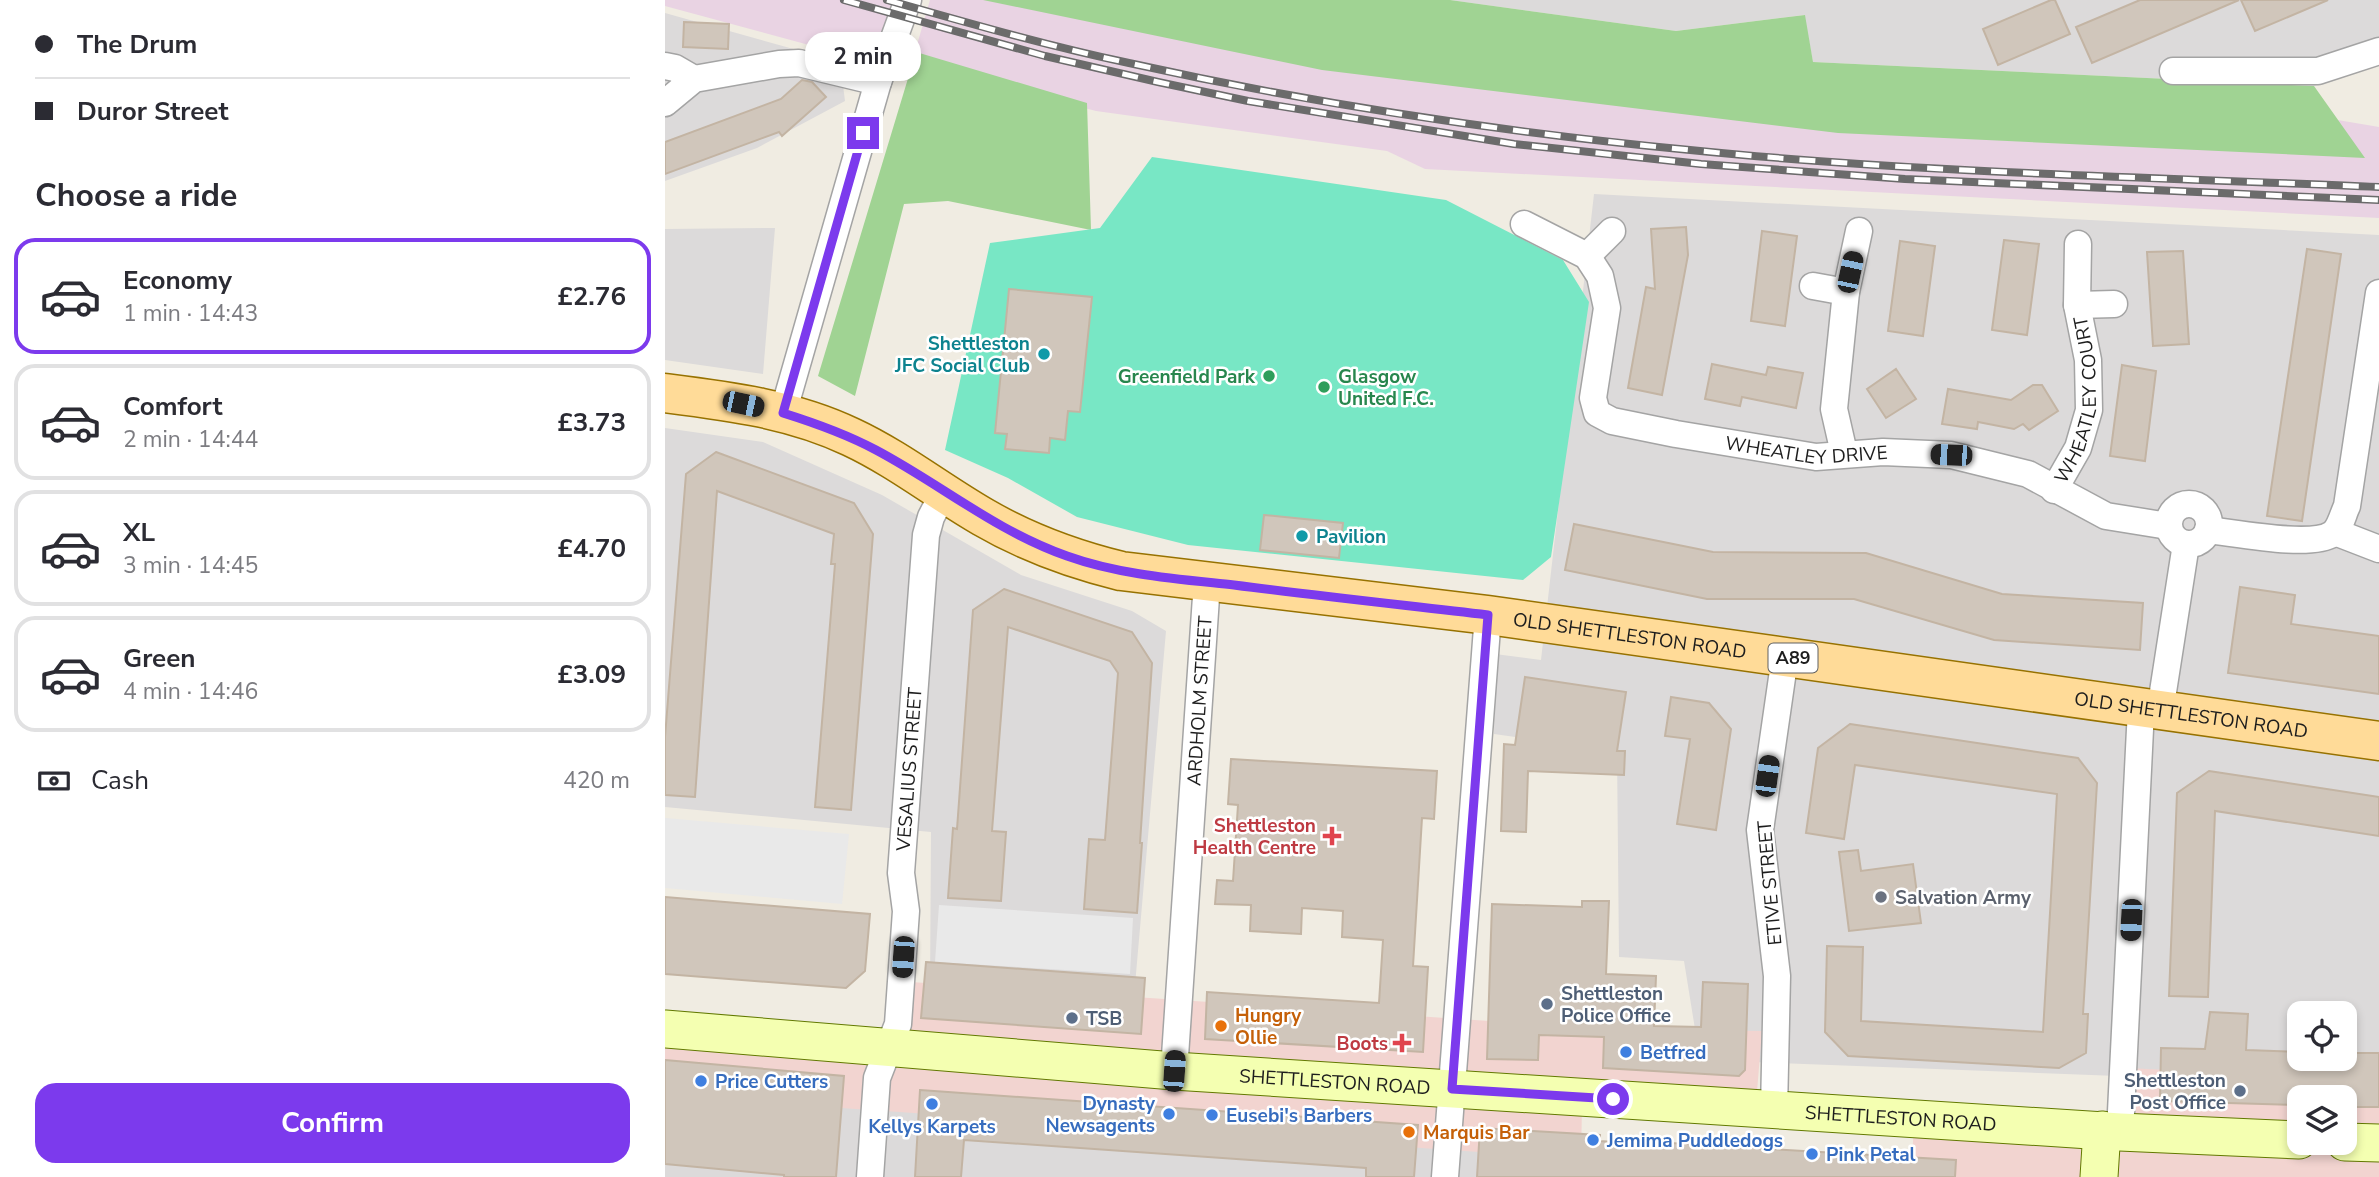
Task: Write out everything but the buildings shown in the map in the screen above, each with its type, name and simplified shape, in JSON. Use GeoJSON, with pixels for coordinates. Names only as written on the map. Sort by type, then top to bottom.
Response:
{"type":"FeatureCollection","features":[{"type":"Feature","properties":{"kind":"main road","name":"OLD SHETTLESTON ROAD"},"geometry":{"type":"LineString","coordinates":[[665,393],[783,413],[848,436],[904,466],[1011,532],[1067,556],[1121,570],[1488,615],[2379,741]]}},
{"type":"Feature","properties":{"kind":"street"},"geometry":{"type":"LineString","coordinates":[[783,413],[878,82],[908,0]]}},
{"type":"Feature","properties":{"kind":"street"},"geometry":{"type":"LineString","coordinates":[[2173,71],[2318,71],[2379,51]]}},
{"type":"Feature","properties":{"kind":"street"},"geometry":{"type":"LineString","coordinates":[[665,103],[694,79],[779,64],[799,63],[878,82]]}},
{"type":"Feature","properties":{"kind":"street"},"geometry":{"type":"LineString","coordinates":[[665,66],[675,68],[694,79]]}},
{"type":"Feature","properties":{"kind":"street"},"geometry":{"type":"LineString","coordinates":[[1524,224],[1587,256],[1612,230]]}},
{"type":"Feature","properties":{"kind":"street"},"geometry":{"type":"LineString","coordinates":[[1845,453],[1834,409],[1846,292],[1859,231]]}},
{"type":"Feature","properties":{"kind":"street","name":"WHEATLEY COURT"},"geometry":{"type":"LineString","coordinates":[[2054,490],[2078,448],[2089,410],[2088,360],[2077,305],[2078,244]]}},
{"type":"Feature","properties":{"kind":"street","name":"WHEATLEY DRIVE"},"geometry":{"type":"LineString","coordinates":[[1587,256],[1600,276],[1607,308],[1593,398],[1597,413],[1612,421],[1676,435],[1816,457],[1845,453],[1951,455],[2028,474],[2106,516],[2177,535]]}},
{"type":"Feature","properties":{"kind":"street"},"geometry":{"type":"LineString","coordinates":[[1813,286],[1846,292]]}},
{"type":"Feature","properties":{"kind":"street"},"geometry":{"type":"LineString","coordinates":[[2208,530],[2301,541],[2320,540],[2335,532],[2347,506],[2375,352],[2379,293]]}},
{"type":"Feature","properties":{"kind":"street","name":"WHEATLEY COURT"},"geometry":{"type":"LineString","coordinates":[[2077,305],[2114,304]]}},
{"type":"Feature","properties":{"kind":"street","name":"VESALIUS STREET"},"geometry":{"type":"LineString","coordinates":[[870,1177],[877,1078],[898,1024],[906,911],[901,873],[926,535],[944,492]]}},
{"type":"Feature","properties":{"kind":"street"},"geometry":{"type":"LineString","coordinates":[[2099,1177],[2111,1131],[2151,710],[2177,535],[2172,512],[2184,505],[2203,510],[2207,516],[2208,530],[2197,543],[2177,535]]}},
{"type":"Feature","properties":{"kind":"street"},"geometry":{"type":"LineString","coordinates":[[2335,532],[2379,549]]}},
{"type":"Feature","properties":{"kind":"street","name":"ARDHOLM STREET"},"geometry":{"type":"LineString","coordinates":[[1174,1071],[1207,582]]}},
{"type":"Feature","properties":{"kind":"street"},"geometry":{"type":"LineString","coordinates":[[1445,1177],[1488,615]]}},
{"type":"Feature","properties":{"kind":"street","name":"ETIVE STREET"},"geometry":{"type":"LineString","coordinates":[[1775,1110],[1777,976],[1760,830],[1784,657]]}},
{"type":"Feature","properties":{"kind":"street","name":"SHETTLESTON ROAD"},"geometry":{"type":"LineString","coordinates":[[665,1029],[1174,1071],[2111,1131],[2287,1139]]}},
{"type":"Feature","properties":{"kind":"street"},"geometry":{"type":"LineString","coordinates":[[2357,1142],[2379,1143]]}},
{"type":"Feature","properties":{"kind":"shaded area"},"geometry":{"type":"Polygon","coordinates":[[[665,0],[895,0],[875,54],[868,58],[857,58],[665,6],[665,0]]]}},
{"type":"Feature","properties":{"kind":"shaded area"},"geometry":{"type":"Polygon","coordinates":[[[930,0],[1209,0],[1651,55],[2284,111],[2379,127],[2379,218],[1425,169],[1387,151],[1096,111],[912,62],[930,0]]]}},
{"type":"Feature","properties":{"kind":"shaded area"},"geometry":{"type":"Polygon","coordinates":[[[1450,0],[2379,0],[2379,62],[2314,86],[1813,62],[1804,15],[1676,31],[1450,0]]]}},
{"type":"Feature","properties":{"kind":"shaded area"},"geometry":{"type":"Polygon","coordinates":[[[665,13],[840,62],[845,101],[757,148],[665,181],[665,13]]]}},
{"type":"Feature","properties":{"kind":"shaded area"},"geometry":{"type":"Polygon","coordinates":[[[1594,194],[2379,235],[2379,1086],[1700,1060],[1684,961],[1619,957],[1617,751],[1494,734],[1495,654],[1541,660],[1594,194]]]}},
{"type":"Feature","properties":{"kind":"shaded area"},"geometry":{"type":"Polygon","coordinates":[[[775,228],[763,374],[665,360],[665,229],[775,228]]]}},
{"type":"Feature","properties":{"kind":"shaded area"},"geometry":{"type":"Polygon","coordinates":[[[665,428],[763,442],[882,495],[1021,575],[1132,611],[1166,631],[1133,1008],[930,990],[931,832],[665,807],[665,428]]]}},
{"type":"Feature","properties":{"kind":"shaded area"},"geometry":{"type":"Polygon","coordinates":[[[665,818],[849,834],[842,904],[665,888],[665,818]]]}},
{"type":"Feature","properties":{"kind":"shaded area"},"geometry":{"type":"Polygon","coordinates":[[[939,905],[1133,918],[1130,974],[935,962],[939,905]]]}},
{"type":"Feature","properties":{"kind":"shaded area"},"geometry":{"type":"Polygon","coordinates":[[[911,982],[1609,1029],[1762,1031],[1755,1116],[1582,1106],[1581,1159],[827,1107],[665,1088],[665,1033],[907,1055],[911,982]]]}},
{"type":"Feature","properties":{"kind":"shaded area"},"geometry":{"type":"Polygon","coordinates":[[[2127,1068],[2379,1080],[2379,1177],[1911,1177],[1914,1123],[2124,1129],[2127,1068]]]}},
{"type":"Feature","properties":{"kind":"shaded area"},"geometry":{"type":"Polygon","coordinates":[[[665,1082],[1576,1149],[1576,1177],[665,1177],[665,1082]]]}},
{"type":"Feature","properties":{"kind":"green space"},"geometry":{"type":"Polygon","coordinates":[[[983,0],[1450,0],[1676,31],[1805,15],[1813,62],[2314,86],[2365,158],[1838,133],[1322,70],[983,0]]]}},
{"type":"Feature","properties":{"kind":"green space"},"geometry":{"type":"Polygon","coordinates":[[[916,52],[1087,103],[1091,230],[948,201],[904,204],[855,396],[818,376],[916,52]]]}},
{"type":"Feature","properties":{"kind":"green space","name":"Greenfield Park"},"geometry":{"type":"Polygon","coordinates":[[[1152,157],[1446,200],[1563,260],[1589,302],[1551,557],[1523,580],[1188,545],[1077,517],[1008,478],[945,450],[990,243],[1100,228],[1152,157]]]}},
{"type":"Feature","properties":{"kind":"railway"},"geometry":{"type":"LineString","coordinates":[[844,0],[1045,56],[1158,82],[1248,101],[1514,144],[1701,164],[1905,179],[2379,200]]}},
{"type":"Feature","properties":{"kind":"railway"},"geometry":{"type":"LineString","coordinates":[[887,0],[1068,49],[1199,78],[1338,104],[1549,135],[1862,164],[2379,187]]}},
{"type":"Feature","properties":{"kind":"place","name":"Shettleston JFC Social Club"},"geometry":{"type":"Point","coordinates":[1044,354]}},
{"type":"Feature","properties":{"kind":"place","name":"Greenfield Park"},"geometry":{"type":"Point","coordinates":[1269,376]}},
{"type":"Feature","properties":{"kind":"place","name":"Glasgow United F.C."},"geometry":{"type":"Point","coordinates":[1324,387]}},
{"type":"Feature","properties":{"kind":"place","name":"Pavilion"},"geometry":{"type":"Point","coordinates":[1302,536]}},
{"type":"Feature","properties":{"kind":"place","name":"Shettleston Health Centre"},"geometry":{"type":"Point","coordinates":[1332,836]}},
{"type":"Feature","properties":{"kind":"place","name":"Salvation Army"},"geometry":{"type":"Point","coordinates":[1881,897]}},
{"type":"Feature","properties":{"kind":"place","name":"Shettleston Police Office"},"geometry":{"type":"Point","coordinates":[1547,1004]}},
{"type":"Feature","properties":{"kind":"place","name":"TSB"},"geometry":{"type":"Point","coordinates":[1072,1018]}},
{"type":"Feature","properties":{"kind":"place","name":"Hungry Ollie"},"geometry":{"type":"Point","coordinates":[1221,1026]}},
{"type":"Feature","properties":{"kind":"place","name":"Boots"},"geometry":{"type":"Point","coordinates":[1402,1043]}},
{"type":"Feature","properties":{"kind":"place","name":"Betfred"},"geometry":{"type":"Point","coordinates":[1626,1052]}},
{"type":"Feature","properties":{"kind":"place","name":"Price Cutters"},"geometry":{"type":"Point","coordinates":[701,1081]}},
{"type":"Feature","properties":{"kind":"place","name":"Shettleston Post Office"},"geometry":{"type":"Point","coordinates":[2240,1091]}},
{"type":"Feature","properties":{"kind":"place","name":"Kellys Karpets"},"geometry":{"type":"Point","coordinates":[932,1104]}},
{"type":"Feature","properties":{"kind":"place","name":"Dynasty Newsagents"},"geometry":{"type":"Point","coordinates":[1169,1114]}},
{"type":"Feature","properties":{"kind":"place","name":"Eusebi's Barbers"},"geometry":{"type":"Point","coordinates":[1212,1115]}},
{"type":"Feature","properties":{"kind":"place","name":"Marquis Bar"},"geometry":{"type":"Point","coordinates":[1409,1132]}},
{"type":"Feature","properties":{"kind":"place","name":"Jemima Puddledogs"},"geometry":{"type":"Point","coordinates":[1593,1140]}},
{"type":"Feature","properties":{"kind":"place","name":"Pink Petal"},"geometry":{"type":"Point","coordinates":[1812,1154]}},
{"type":"Feature","properties":{"kind":"route"},"geometry":{"type":"LineString","coordinates":[[863,133],[783,413],[824,426],[877,450],[982,517],[1035,544],[1093,564],[1154,576],[1488,615],[1452,1089],[1613,1099]]}}]}
